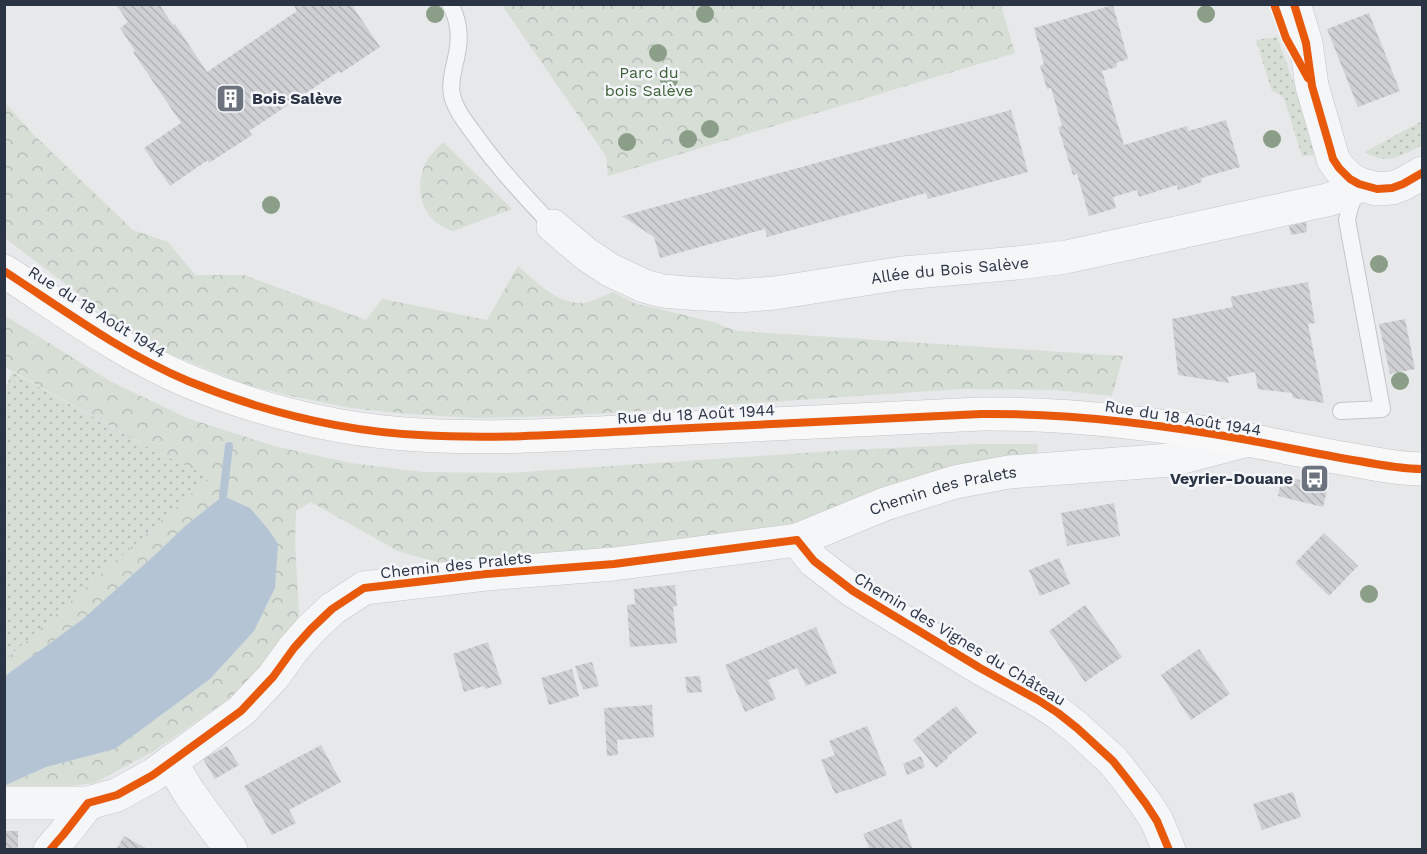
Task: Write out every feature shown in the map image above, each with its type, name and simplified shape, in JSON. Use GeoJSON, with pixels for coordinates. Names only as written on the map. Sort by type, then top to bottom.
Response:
{"type":"FeatureCollection","features":[{"type":"Feature","properties":{"kind":"main road","name":"Rue du 18 Août 1944"},"geometry":{"type":"LineString","coordinates":[[4,271],[114,343],[155,366],[189,381],[232,397],[303,417],[381,432],[510,437],[1026,413],[1138,423],[1248,440],[1391,467],[1422,469]]}},
{"type":"Feature","properties":{"kind":"street"},"geometry":{"type":"LineString","coordinates":[[1274,4],[1290,48],[1312,86]]}},
{"type":"Feature","properties":{"kind":"street"},"geometry":{"type":"LineString","coordinates":[[1294,4],[1306,43],[1312,86],[1333,159],[1344,174],[1359,184],[1377,189],[1392,188],[1422,173]]}},
{"type":"Feature","properties":{"kind":"street","name":"Allée du Bois Salève"},"geometry":{"type":"LineString","coordinates":[[553,226],[609,270],[637,283],[663,291],[738,296],[775,293],[903,273],[1065,257],[1337,197],[1359,184]]}},
{"type":"Feature","properties":{"kind":"street","name":"Chemin des Pralets"},"geometry":{"type":"LineString","coordinates":[[4,804],[88,803],[117,795],[153,776],[241,711],[273,677],[311,629],[332,609],[364,588],[486,574],[614,564],[797,540],[885,504],[955,482],[1008,472],[1171,460],[1248,440]]}},
{"type":"Feature","properties":{"kind":"street","name":"Chemin des Vignes du Château"},"geometry":{"type":"LineString","coordinates":[[797,540],[814,561],[853,591],[980,668],[1038,700],[1077,728],[1113,761],[1128,780],[1157,821],[1169,849]]}},
{"type":"Feature","properties":{"kind":"street"},"geometry":{"type":"LineString","coordinates":[[171,763],[190,794],[231,849]]}},
{"type":"Feature","properties":{"kind":"street"},"geometry":{"type":"LineString","coordinates":[[50,849],[88,803]]}},
{"type":"Feature","properties":{"kind":"lane"},"geometry":{"type":"LineString","coordinates":[[450,4],[458,19],[459,36],[452,94],[462,117],[490,157],[553,226]]}},
{"type":"Feature","properties":{"kind":"lane"},"geometry":{"type":"LineString","coordinates":[[1341,411],[1382,410],[1347,220],[1359,184]]}},
{"type":"Feature","properties":{"kind":"green space","name":"Parc du bois Salève"},"geometry":{"type":"Polygon","coordinates":[[[502,5],[1001,5],[1015,53],[608,176],[606,156],[502,5]]]}},
{"type":"Feature","properties":{"kind":"green space"},"geometry":{"type":"Polygon","coordinates":[[[1277,37],[1301,103],[1315,155],[1302,156],[1284,98],[1272,91],[1256,40],[1277,37]]]}},
{"type":"Feature","properties":{"kind":"green space"},"geometry":{"type":"Polygon","coordinates":[[[4,102],[35,136],[133,230],[168,242],[195,275],[244,275],[366,320],[382,299],[487,320],[518,266],[555,296],[564,300],[582,303],[613,292],[634,303],[717,323],[738,331],[1123,356],[1112,396],[1055,390],[961,389],[562,416],[474,418],[351,408],[291,396],[244,384],[165,352],[117,323],[5,238],[4,102]]]}},
{"type":"Feature","properties":{"kind":"green space"},"geometry":{"type":"Polygon","coordinates":[[[1422,121],[1422,145],[1387,159],[1365,152],[1422,121]]]}},
{"type":"Feature","properties":{"kind":"green space"},"geometry":{"type":"Polygon","coordinates":[[[443,142],[512,209],[453,231],[442,227],[434,220],[423,203],[420,182],[427,160],[443,142]]]}},
{"type":"Feature","properties":{"kind":"green space"},"geometry":{"type":"Polygon","coordinates":[[[4,315],[110,381],[187,418],[274,446],[350,463],[423,472],[508,473],[849,450],[978,444],[1038,444],[1037,454],[770,538],[454,567],[398,551],[311,502],[296,511],[295,542],[299,616],[273,655],[237,693],[154,751],[94,783],[17,793],[6,785],[46,767],[115,749],[210,679],[254,631],[275,588],[184,527],[83,619],[5,676],[5,660],[210,477],[151,449],[5,367],[4,315]]]}},
{"type":"Feature","properties":{"kind":"green space"},"geometry":{"type":"Polygon","coordinates":[[[12,372],[151,449],[211,477],[5,660],[4,392],[12,372]]]}},
{"type":"Feature","properties":{"kind":"water"},"geometry":{"type":"Polygon","coordinates":[[[223,496],[250,508],[278,544],[275,588],[254,631],[210,679],[115,749],[46,767],[6,785],[4,783],[5,676],[83,619],[184,527],[223,496]]]}},
{"type":"Feature","properties":{"kind":"building","name":"Bois Salève"},"geometry":{"type":"Polygon","coordinates":[[[120,4],[151,4],[152,6],[159,4],[207,72],[297,11],[293,4],[351,4],[380,47],[341,73],[339,71],[249,131],[252,135],[209,163],[208,160],[170,186],[144,148],[181,123],[133,52],[135,51],[120,28],[128,22],[117,6],[120,4]]]}},
{"type":"Feature","properties":{"kind":"building"},"geometry":{"type":"Polygon","coordinates":[[[1113,5],[1128,59],[1116,63],[1117,67],[1102,71],[1124,145],[1187,126],[1188,131],[1226,120],[1240,167],[1201,178],[1202,182],[1178,190],[1177,185],[1139,197],[1137,190],[1113,197],[1116,208],[1089,216],[1077,174],[1073,175],[1058,127],[1062,126],[1051,88],[1047,89],[1040,66],[1044,64],[1034,28],[1113,5]]]}},
{"type":"Feature","properties":{"kind":"building"},"geometry":{"type":"Polygon","coordinates":[[[1369,13],[1400,91],[1358,107],[1327,29],[1369,13]]]}},
{"type":"Feature","properties":{"kind":"building"},"geometry":{"type":"Polygon","coordinates":[[[1011,110],[1028,172],[928,199],[926,193],[767,237],[765,229],[660,258],[654,237],[622,216],[1011,110]]]}},
{"type":"Feature","properties":{"kind":"building"},"geometry":{"type":"Polygon","coordinates":[[[1306,222],[1307,232],[1291,235],[1289,226],[1306,222]]]}},
{"type":"Feature","properties":{"kind":"building"},"geometry":{"type":"Polygon","coordinates":[[[1308,282],[1315,323],[1308,324],[1324,403],[1293,398],[1292,393],[1258,389],[1255,372],[1227,377],[1229,383],[1178,375],[1172,319],[1233,307],[1230,297],[1308,282]]]}},
{"type":"Feature","properties":{"kind":"building"},"geometry":{"type":"Polygon","coordinates":[[[1405,319],[1415,369],[1390,374],[1379,324],[1405,319]]]}},
{"type":"Feature","properties":{"kind":"building"},"geometry":{"type":"Polygon","coordinates":[[[1282,476],[1328,486],[1323,507],[1278,496],[1282,476]]]}},
{"type":"Feature","properties":{"kind":"building"},"geometry":{"type":"Polygon","coordinates":[[[1114,503],[1120,536],[1067,546],[1061,513],[1114,503]]]}},
{"type":"Feature","properties":{"kind":"building"},"geometry":{"type":"Polygon","coordinates":[[[1324,533],[1358,566],[1329,596],[1295,563],[1324,533]]]}},
{"type":"Feature","properties":{"kind":"building"},"geometry":{"type":"Polygon","coordinates":[[[1059,558],[1070,584],[1040,596],[1029,570],[1059,558]]]}},
{"type":"Feature","properties":{"kind":"building"},"geometry":{"type":"Polygon","coordinates":[[[675,585],[677,606],[673,607],[677,643],[630,647],[627,605],[635,604],[634,589],[675,585]]]}},
{"type":"Feature","properties":{"kind":"building"},"geometry":{"type":"Polygon","coordinates":[[[1085,605],[1122,657],[1085,682],[1049,631],[1085,605]]]}},
{"type":"Feature","properties":{"kind":"building"},"geometry":{"type":"Polygon","coordinates":[[[816,627],[837,673],[806,686],[797,668],[768,680],[776,699],[745,712],[725,665],[816,627]]]}},
{"type":"Feature","properties":{"kind":"building"},"geometry":{"type":"Polygon","coordinates":[[[488,642],[502,684],[464,692],[453,654],[488,642]]]}},
{"type":"Feature","properties":{"kind":"building"},"geometry":{"type":"Polygon","coordinates":[[[1199,649],[1230,694],[1191,720],[1161,675],[1199,649]]]}},
{"type":"Feature","properties":{"kind":"building"},"geometry":{"type":"Polygon","coordinates":[[[592,662],[599,686],[583,690],[575,666],[592,662]]]}},
{"type":"Feature","properties":{"kind":"building"},"geometry":{"type":"Polygon","coordinates":[[[572,669],[579,696],[549,705],[541,678],[572,669]]]}},
{"type":"Feature","properties":{"kind":"building"},"geometry":{"type":"Polygon","coordinates":[[[700,676],[702,692],[687,693],[685,677],[700,676]]]}},
{"type":"Feature","properties":{"kind":"building"},"geometry":{"type":"Polygon","coordinates":[[[652,705],[654,737],[617,740],[618,755],[607,756],[604,708],[652,705]]]}},
{"type":"Feature","properties":{"kind":"building"},"geometry":{"type":"Polygon","coordinates":[[[956,706],[977,733],[936,768],[913,740],[956,706]]]}},
{"type":"Feature","properties":{"kind":"building"},"geometry":{"type":"Polygon","coordinates":[[[867,726],[887,775],[835,794],[821,760],[835,755],[829,741],[867,726]]]}},
{"type":"Feature","properties":{"kind":"building"},"geometry":{"type":"Polygon","coordinates":[[[321,745],[341,782],[289,810],[296,823],[272,835],[244,786],[321,745]]]}},
{"type":"Feature","properties":{"kind":"building"},"geometry":{"type":"Polygon","coordinates":[[[227,746],[239,765],[215,779],[203,759],[227,746]]]}},
{"type":"Feature","properties":{"kind":"building"},"geometry":{"type":"Polygon","coordinates":[[[921,756],[925,767],[907,775],[903,764],[921,756]]]}},
{"type":"Feature","properties":{"kind":"building"},"geometry":{"type":"Polygon","coordinates":[[[1293,792],[1301,817],[1262,830],[1253,804],[1293,792]]]}},
{"type":"Feature","properties":{"kind":"building"},"geometry":{"type":"Polygon","coordinates":[[[901,819],[913,850],[863,850],[869,847],[863,834],[901,819]]]}},
{"type":"Feature","properties":{"kind":"building"},"geometry":{"type":"Polygon","coordinates":[[[4,831],[18,831],[18,850],[4,850],[4,831]]]}},
{"type":"Feature","properties":{"kind":"building"},"geometry":{"type":"Polygon","coordinates":[[[124,836],[149,850],[116,850],[124,836]]]}},
{"type":"Feature","properties":{"kind":"waterway"},"geometry":{"type":"LineString","coordinates":[[223,496],[229,446]]}},
{"type":"Feature","properties":{"kind":"cycle path"},"geometry":{"type":"LineString","coordinates":[[1274,4],[1286,38],[1308,78]]}},
{"type":"Feature","properties":{"kind":"cycle path"},"geometry":{"type":"LineString","coordinates":[[1294,4],[1306,43],[1312,86],[1333,159],[1339,168],[1359,184],[1377,189],[1392,188],[1422,173]]}},
{"type":"Feature","properties":{"kind":"cycle path"},"geometry":{"type":"LineString","coordinates":[[4,271],[117,344],[188,381],[244,402],[302,418],[361,429],[420,435],[514,436],[981,414],[1048,415],[1181,429],[1383,465],[1422,469]]}},
{"type":"Feature","properties":{"kind":"cycle path"},"geometry":{"type":"LineString","coordinates":[[50,850],[88,803],[117,795],[153,775],[241,711],[273,677],[311,629],[332,609],[364,588],[486,574],[614,564],[797,540],[814,561],[853,591],[980,668],[1038,700],[1077,728],[1113,761],[1128,780],[1157,821],[1169,850]]}},
{"type":"Feature","properties":{"kind":"place","name":"Bois Salève"},"geometry":{"type":"Point","coordinates":[231,98]}},
{"type":"Feature","properties":{"kind":"place","name":"Veyrier-Douane"},"geometry":{"type":"Point","coordinates":[1314,478]}}]}
